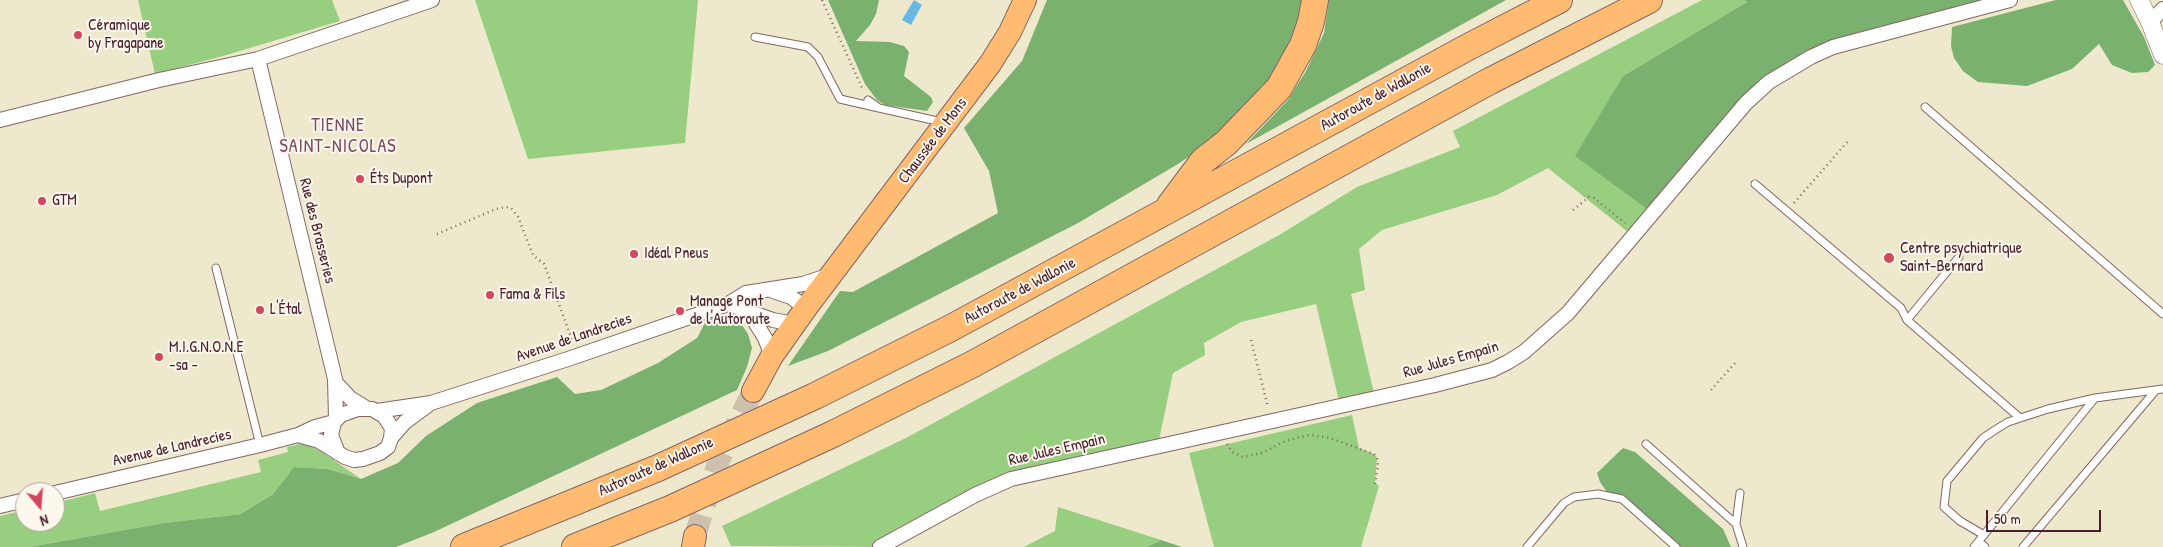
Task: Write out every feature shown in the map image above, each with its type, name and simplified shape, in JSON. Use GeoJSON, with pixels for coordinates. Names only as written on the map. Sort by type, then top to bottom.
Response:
{"type":"FeatureCollection","features":[{"type":"Feature","properties":{"kind":"highway"},"geometry":{"type":"LineString","coordinates":[[1163,214],[1203,161],[1226,143],[1279,88],[1303,45],[1311,22],[1315,0]]}},
{"type":"Feature","properties":{"kind":"highway","name":"Autoroute de Wallonie"},"geometry":{"type":"LineString","coordinates":[[464,547],[658,468],[815,396],[951,328],[1558,0]]}},
{"type":"Feature","properties":{"kind":"highway"},"geometry":{"type":"LineString","coordinates":[[575,547],[670,509],[833,434],[973,364],[1490,81],[1649,0]]}},
{"type":"Feature","properties":{"kind":"highway"},"geometry":{"type":"LineString","coordinates":[[623,547],[670,509]]}},
{"type":"Feature","properties":{"kind":"main road","name":"Chaussée de Mons"},"geometry":{"type":"LineString","coordinates":[[800,316],[990,64],[1010,32],[1025,0]]}},
{"type":"Feature","properties":{"kind":"main road"},"geometry":{"type":"LineString","coordinates":[[753,391],[772,356],[800,316]]}},
{"type":"Feature","properties":{"kind":"street"},"geometry":{"type":"LineString","coordinates":[[0,120],[158,80],[258,59],[432,0]]}},
{"type":"Feature","properties":{"kind":"street","name":"Rue Jules Empain"},"geometry":{"type":"LineString","coordinates":[[880,547],[975,495],[1011,479],[1435,385],[1492,370],[1508,362],[1541,338],[1568,313],[1746,103],[1776,78],[1811,57],[1833,47],[2010,0]]}},
{"type":"Feature","properties":{"kind":"street"},"geometry":{"type":"LineString","coordinates":[[2139,0],[2163,55]]}},
{"type":"Feature","properties":{"kind":"street"},"geometry":{"type":"LineString","coordinates":[[2150,22],[2163,9]]}},
{"type":"Feature","properties":{"kind":"street","name":"Rue des Brasseries"},"geometry":{"type":"LineString","coordinates":[[258,59],[336,383],[335,421]]}},
{"type":"Feature","properties":{"kind":"street","name":"Avenue de Landrecies"},"geometry":{"type":"LineString","coordinates":[[65,491],[298,436],[314,427],[335,421],[347,413],[431,403],[728,304],[746,293],[803,284],[831,275]]}},
{"type":"Feature","properties":{"kind":"street","name":"Avenue de Landrecies"},"geometry":{"type":"LineString","coordinates":[[770,290],[791,297],[800,316]]}},
{"type":"Feature","properties":{"kind":"street"},"geometry":{"type":"LineString","coordinates":[[728,304],[747,309],[773,320],[800,316]]}},
{"type":"Feature","properties":{"kind":"street"},"geometry":{"type":"LineString","coordinates":[[747,309],[766,338],[772,356]]}},
{"type":"Feature","properties":{"kind":"street"},"geometry":{"type":"LineString","coordinates":[[336,383],[350,398],[371,409],[389,422],[392,428],[391,438]]}},
{"type":"Feature","properties":{"kind":"street","name":"Avenue de Landrecies"},"geometry":{"type":"LineString","coordinates":[[298,436],[320,441],[338,453],[354,460],[363,459],[380,454],[388,447],[391,438],[405,422],[431,403]]}},
{"type":"Feature","properties":{"kind":"street"},"geometry":{"type":"LineString","coordinates":[[335,421],[331,435],[338,453]]}},
{"type":"Feature","properties":{"kind":"street"},"geometry":{"type":"LineString","coordinates":[[0,506],[15,502]]}},
{"type":"Feature","properties":{"kind":"lane"},"geometry":{"type":"LineString","coordinates":[[755,37],[808,47],[818,57],[840,99],[947,123]]}},
{"type":"Feature","properties":{"kind":"lane"},"geometry":{"type":"LineString","coordinates":[[868,100],[879,108]]}},
{"type":"Feature","properties":{"kind":"lane"},"geometry":{"type":"LineString","coordinates":[[1925,107],[2163,314]]}},
{"type":"Feature","properties":{"kind":"lane"},"geometry":{"type":"LineString","coordinates":[[1755,184],[1901,308],[1907,320],[2020,418]]}},
{"type":"Feature","properties":{"kind":"lane"},"geometry":{"type":"LineString","coordinates":[[1907,320],[1959,256]]}},
{"type":"Feature","properties":{"kind":"lane"},"geometry":{"type":"LineString","coordinates":[[216,268],[260,445]]}},
{"type":"Feature","properties":{"kind":"lane"},"geometry":{"type":"LineString","coordinates":[[1984,535],[1960,521],[1944,507],[1948,481],[1983,438],[2008,422],[2048,409],[2095,398],[2159,390]]}},
{"type":"Feature","properties":{"kind":"lane"},"geometry":{"type":"LineString","coordinates":[[2023,547],[2159,390]]}},
{"type":"Feature","properties":{"kind":"lane"},"geometry":{"type":"LineString","coordinates":[[1985,547],[1977,544],[2095,398]]}},
{"type":"Feature","properties":{"kind":"lane"},"geometry":{"type":"LineString","coordinates":[[1646,444],[1736,524]]}},
{"type":"Feature","properties":{"kind":"lane"},"geometry":{"type":"LineString","coordinates":[[1740,493],[1736,524],[1743,547]]}},
{"type":"Feature","properties":{"kind":"lane"},"geometry":{"type":"LineString","coordinates":[[1527,547],[1564,503],[1574,497],[1598,494],[1622,499],[1676,547]]}},
{"type":"Feature","properties":{"kind":"path"},"geometry":{"type":"LineString","coordinates":[[822,0],[868,100]]}},
{"type":"Feature","properties":{"kind":"path"},"geometry":{"type":"LineString","coordinates":[[1787,211],[1849,140]]}},
{"type":"Feature","properties":{"kind":"path"},"geometry":{"type":"LineString","coordinates":[[1573,210],[1589,197],[1594,198],[1636,232]]}},
{"type":"Feature","properties":{"kind":"path"},"geometry":{"type":"LineString","coordinates":[[437,234],[496,209],[512,208],[518,217],[533,255],[544,264],[578,355]]}},
{"type":"Feature","properties":{"kind":"path"},"geometry":{"type":"LineString","coordinates":[[1251,340],[1272,420]]}},
{"type":"Feature","properties":{"kind":"path"},"geometry":{"type":"LineString","coordinates":[[1711,390],[1735,363]]}},
{"type":"Feature","properties":{"kind":"path"},"geometry":{"type":"LineString","coordinates":[[1222,431],[1229,449],[1243,457],[1262,454],[1283,442],[1311,435],[1339,440],[1374,454],[1377,458],[1378,466],[1375,484]]}},
{"type":"Feature","properties":{"kind":"green space"},"geometry":{"type":"Polygon","coordinates":[[[138,0],[332,0],[340,21],[155,74],[138,0]]]}},
{"type":"Feature","properties":{"kind":"green space"},"geometry":{"type":"Polygon","coordinates":[[[475,0],[698,0],[685,143],[528,159],[475,0]]]}},
{"type":"Feature","properties":{"kind":"green space"},"geometry":{"type":"Polygon","coordinates":[[[828,0],[879,0],[876,14],[870,25],[856,41],[890,42],[904,46],[909,52],[904,76],[931,97],[933,102],[927,111],[885,105],[877,100],[865,84],[828,0]]]}},
{"type":"Feature","properties":{"kind":"green space"},"geometry":{"type":"Polygon","coordinates":[[[1047,0],[1307,0],[1284,66],[1215,139],[1178,164],[1078,223],[828,351],[788,366],[840,291],[853,292],[998,213],[989,171],[964,128],[1022,61],[1047,0]]]}},
{"type":"Feature","properties":{"kind":"green space"},"geometry":{"type":"Polygon","coordinates":[[[1329,0],[1506,0],[1246,144],[1288,100],[1306,71],[1324,33],[1329,0]]]}},
{"type":"Feature","properties":{"kind":"green space"},"geometry":{"type":"Polygon","coordinates":[[[1702,0],[1745,0],[1747,2],[1623,76],[1576,156],[1652,213],[1633,236],[1548,168],[1497,195],[1382,230],[1359,249],[1365,290],[1351,294],[1375,398],[1340,405],[1316,304],[1241,322],[1204,343],[1205,355],[1173,373],[1158,445],[1011,479],[880,547],[731,546],[722,526],[906,438],[1281,234],[1357,187],[1460,147],[1453,131],[1702,0]]]}},
{"type":"Feature","properties":{"kind":"green space"},"geometry":{"type":"Polygon","coordinates":[[[1745,0],[2010,0],[1833,47],[1769,82],[1652,213],[1575,156],[1623,76],[1747,2],[1745,0]]]}},
{"type":"Feature","properties":{"kind":"green space"},"geometry":{"type":"Polygon","coordinates":[[[2056,0],[2123,0],[2144,37],[2155,65],[2148,72],[2132,73],[2112,65],[2099,44],[2072,69],[2027,86],[1978,82],[1963,71],[1954,58],[1951,46],[1952,27],[2056,0]]]}},
{"type":"Feature","properties":{"kind":"green space"},"geometry":{"type":"Polygon","coordinates":[[[731,315],[740,322],[748,334],[752,348],[747,367],[737,390],[434,532],[396,547],[29,547],[164,523],[241,514],[273,494],[294,467],[328,469],[361,479],[398,463],[426,436],[477,403],[557,377],[575,394],[601,390],[658,363],[697,338],[707,319],[731,315]]]}},
{"type":"Feature","properties":{"kind":"green space"},"geometry":{"type":"Polygon","coordinates":[[[1352,415],[1359,448],[1374,454],[1377,458],[1375,483],[1379,486],[1361,547],[1214,547],[1189,453],[1352,415]]]}},
{"type":"Feature","properties":{"kind":"green space"},"geometry":{"type":"Polygon","coordinates":[[[304,443],[322,452],[361,479],[328,469],[294,467],[273,494],[241,514],[164,523],[29,547],[0,547],[0,516],[15,512],[15,532],[65,532],[65,500],[95,493],[100,511],[261,472],[258,460],[288,452],[287,447],[304,443]]]}},
{"type":"Feature","properties":{"kind":"green space"},"geometry":{"type":"Polygon","coordinates":[[[1623,448],[1635,452],[1723,529],[1731,547],[1676,547],[1622,499],[1609,495],[1600,482],[1597,473],[1623,448]]]}},
{"type":"Feature","properties":{"kind":"green space"},"geometry":{"type":"Polygon","coordinates":[[[1058,507],[1161,540],[1147,547],[1024,547],[1055,531],[1058,507]]]}},
{"type":"Feature","properties":{"kind":"green space"},"geometry":{"type":"Polygon","coordinates":[[[1161,540],[1182,547],[1147,547],[1161,540]]]}},
{"type":"Feature","properties":{"kind":"water"},"geometry":{"type":"Polygon","coordinates":[[[914,0],[922,5],[911,25],[902,20],[914,0]]]}},
{"type":"Feature","properties":{"kind":"tunnel"},"geometry":{"type":"LineString","coordinates":[[695,536],[719,460],[753,391]]}},
{"type":"Feature","properties":{"kind":"place","name":"Céramique by Fragapane"},"geometry":{"type":"Point","coordinates":[78,35]}},
{"type":"Feature","properties":{"kind":"place","name":"Éts Dupont"},"geometry":{"type":"Point","coordinates":[360,179]}},
{"type":"Feature","properties":{"kind":"place","name":"GTM"},"geometry":{"type":"Point","coordinates":[42,201]}},
{"type":"Feature","properties":{"kind":"place","name":"Idéal Pneus"},"geometry":{"type":"Point","coordinates":[634,254]}},
{"type":"Feature","properties":{"kind":"place","name":"Centre psychiatrique Saint-Bernard"},"geometry":{"type":"Point","coordinates":[1889,258]}},
{"type":"Feature","properties":{"kind":"place","name":"Fama & Fils"},"geometry":{"type":"Point","coordinates":[490,295]}},
{"type":"Feature","properties":{"kind":"place","name":"L'Étal"},"geometry":{"type":"Point","coordinates":[260,310]}},
{"type":"Feature","properties":{"kind":"place","name":"Manage Pont de l'Autoroute"},"geometry":{"type":"Point","coordinates":[680,311]}},
{"type":"Feature","properties":{"kind":"place","name":"M.I.G.N.O.N.E -sa -"},"geometry":{"type":"Point","coordinates":[159,357]}},
{"type":"Feature","properties":{"kind":"district","name":"TIENNE SAINT-NICOLAS"},"geometry":{"type":"Point","coordinates":[338,136]}}]}
